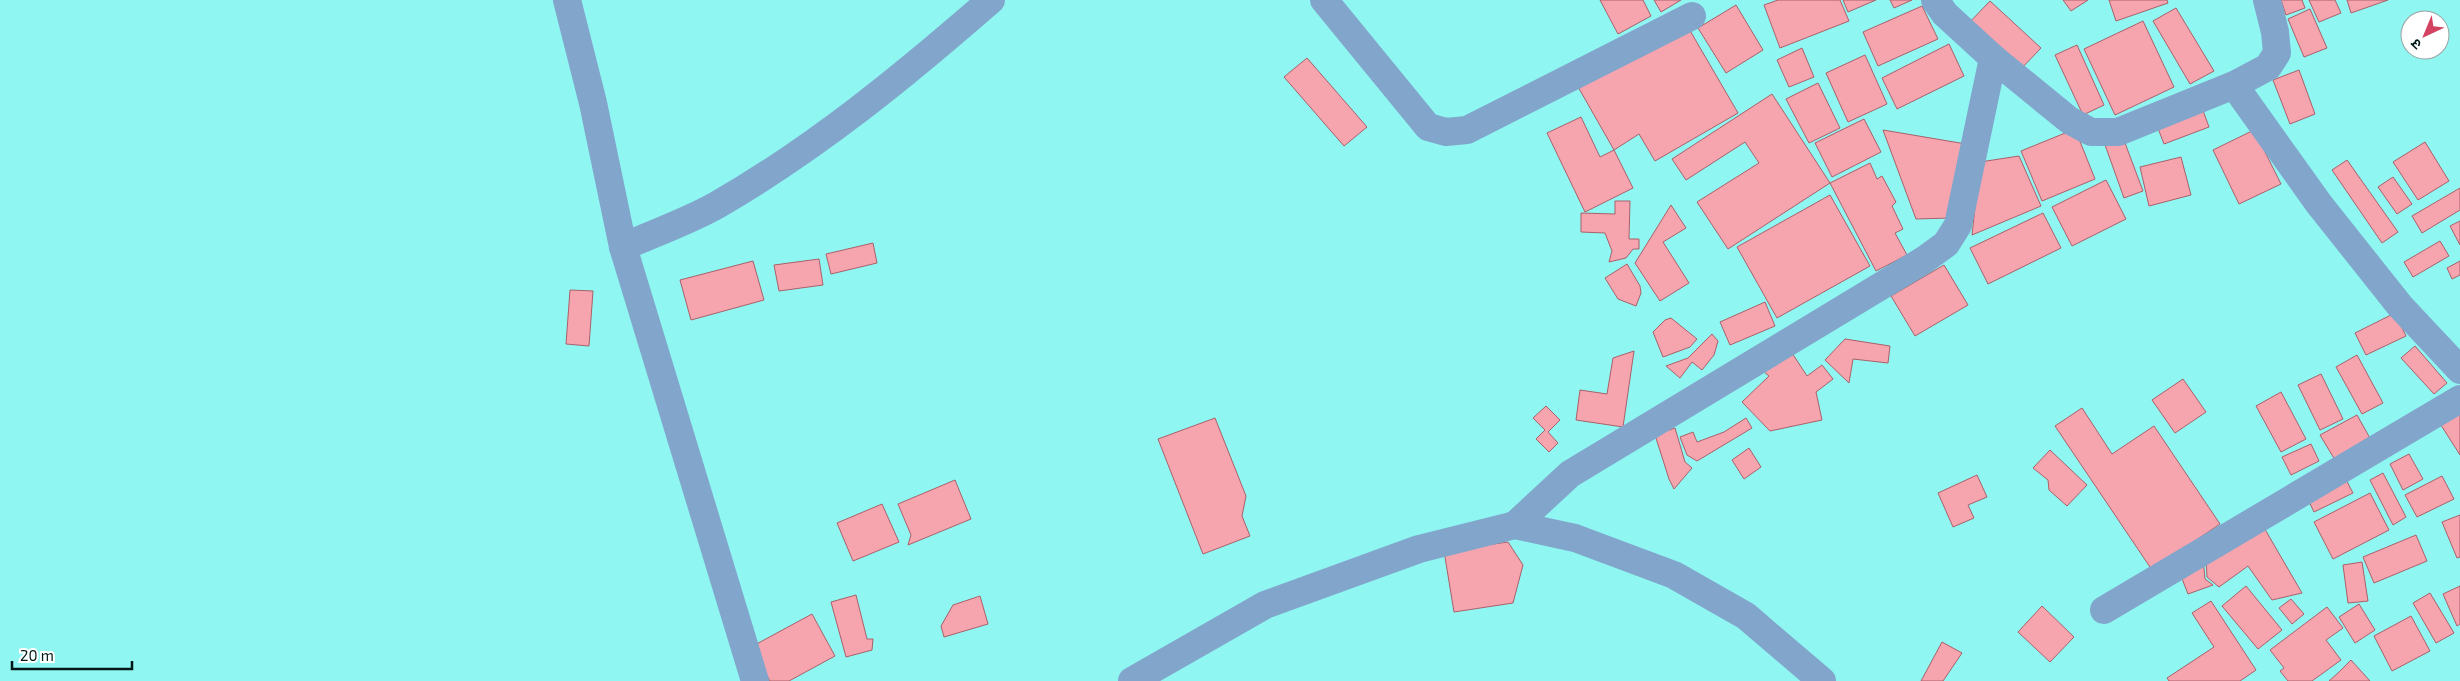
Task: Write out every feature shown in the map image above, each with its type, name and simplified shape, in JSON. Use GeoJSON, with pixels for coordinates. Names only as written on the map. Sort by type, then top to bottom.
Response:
{"type":"FeatureCollection","features":[{"type":"Feature","properties":{"kind":"street"},"geometry":{"type":"LineString","coordinates":[[567,0],[593,103],[623,247],[755,681]]}},
{"type":"Feature","properties":{"kind":"street"},"geometry":{"type":"LineString","coordinates":[[623,247],[715,206],[785,164],[865,105],[991,0]]}},
{"type":"Feature","properties":{"kind":"street"},"geometry":{"type":"LineString","coordinates":[[1324,0],[1428,127],[1446,132],[1467,130],[1692,16]]}},
{"type":"Feature","properties":{"kind":"street"},"geometry":{"type":"LineString","coordinates":[[1934,0],[1945,14],[1993,58],[2070,120],[2091,132],[2118,132],[2234,85],[2268,67],[2277,53],[2275,32],[2267,0]]}},
{"type":"Feature","properties":{"kind":"street"},"geometry":{"type":"LineString","coordinates":[[1515,525],[1570,474],[1924,260],[1946,244],[1958,225],[1993,58]]}},
{"type":"Feature","properties":{"kind":"street"},"geometry":{"type":"LineString","coordinates":[[2234,85],[2319,204],[2400,306],[2460,370]]}},
{"type":"Feature","properties":{"kind":"street"},"geometry":{"type":"LineString","coordinates":[[2104,610],[2460,399]]}},
{"type":"Feature","properties":{"kind":"street"},"geometry":{"type":"LineString","coordinates":[[1132,681],[1265,605],[1419,549],[1515,525],[1575,538],[1674,575],[1746,616],[1822,681]]}},
{"type":"Feature","properties":{"kind":"building"},"geometry":{"type":"Polygon","coordinates":[[[1600,0],[1643,0],[1651,16],[1618,34],[1600,0]]]}},
{"type":"Feature","properties":{"kind":"building"},"geometry":{"type":"Polygon","coordinates":[[[1654,0],[1681,0],[1661,12],[1654,0]]]}},
{"type":"Feature","properties":{"kind":"building"},"geometry":{"type":"Polygon","coordinates":[[[1778,0],[1840,0],[1849,21],[1780,48],[1764,5],[1778,0]]]}},
{"type":"Feature","properties":{"kind":"building"},"geometry":{"type":"Polygon","coordinates":[[[1843,0],[1876,0],[1848,12],[1843,0]]]}},
{"type":"Feature","properties":{"kind":"building"},"geometry":{"type":"Polygon","coordinates":[[[1890,0],[1912,0],[1894,8],[1890,0]]]}},
{"type":"Feature","properties":{"kind":"building"},"geometry":{"type":"Polygon","coordinates":[[[2063,0],[2088,0],[2071,11],[2063,0]]]}},
{"type":"Feature","properties":{"kind":"building"},"geometry":{"type":"Polygon","coordinates":[[[2109,0],[2167,0],[2168,3],[2116,21],[2109,0]]]}},
{"type":"Feature","properties":{"kind":"building"},"geometry":{"type":"Polygon","coordinates":[[[2281,0],[2302,0],[2305,8],[2286,15],[2281,0]]]}},
{"type":"Feature","properties":{"kind":"building"},"geometry":{"type":"Polygon","coordinates":[[[2309,0],[2335,0],[2341,13],[2319,22],[2309,0]]]}},
{"type":"Feature","properties":{"kind":"building"},"geometry":{"type":"Polygon","coordinates":[[[2347,0],[2388,0],[2351,13],[2347,0]]]}},
{"type":"Feature","properties":{"kind":"building"},"geometry":{"type":"Polygon","coordinates":[[[1990,1],[2041,48],[2018,72],[1967,25],[1990,1]]]}},
{"type":"Feature","properties":{"kind":"building"},"geometry":{"type":"Polygon","coordinates":[[[1736,5],[1763,50],[1726,73],[1698,28],[1736,5]]]}},
{"type":"Feature","properties":{"kind":"building"},"geometry":{"type":"Polygon","coordinates":[[[1922,6],[1938,39],[1878,66],[1863,32],[1922,6]]]}},
{"type":"Feature","properties":{"kind":"building"},"geometry":{"type":"Polygon","coordinates":[[[2176,8],[2214,71],[2190,84],[2153,21],[2176,8]]]}},
{"type":"Feature","properties":{"kind":"building"},"geometry":{"type":"Polygon","coordinates":[[[2310,9],[2327,48],[2304,57],[2288,19],[2310,9]]]}},
{"type":"Feature","properties":{"kind":"building"},"geometry":{"type":"Polygon","coordinates":[[[2143,21],[2174,87],[2115,115],[2084,49],[2143,21]]]}},
{"type":"Feature","properties":{"kind":"building"},"geometry":{"type":"Polygon","coordinates":[[[1685,22],[1738,113],[1655,161],[1639,134],[1614,150],[1577,85],[1685,22]]]}},
{"type":"Feature","properties":{"kind":"building"},"geometry":{"type":"Polygon","coordinates":[[[1949,44],[1964,76],[1897,109],[1882,78],[1949,44]]]}},
{"type":"Feature","properties":{"kind":"building"},"geometry":{"type":"Polygon","coordinates":[[[2077,45],[2104,105],[2083,115],[2055,55],[2077,45]]]}},
{"type":"Feature","properties":{"kind":"building"},"geometry":{"type":"Polygon","coordinates":[[[1802,48],[1814,77],[1789,87],[1777,60],[1802,48]]]}},
{"type":"Feature","properties":{"kind":"building"},"geometry":{"type":"Polygon","coordinates":[[[1865,55],[1887,104],[1848,122],[1826,73],[1865,55]]]}},
{"type":"Feature","properties":{"kind":"building"},"geometry":{"type":"Polygon","coordinates":[[[1307,58],[1367,127],[1344,146],[1284,77],[1307,58]]]}},
{"type":"Feature","properties":{"kind":"building"},"geometry":{"type":"Polygon","coordinates":[[[2299,70],[2315,114],[2290,124],[2273,80],[2299,70]]]}},
{"type":"Feature","properties":{"kind":"building"},"geometry":{"type":"Polygon","coordinates":[[[1818,83],[1840,128],[1809,143],[1786,99],[1818,83]]]}},
{"type":"Feature","properties":{"kind":"building"},"geometry":{"type":"Polygon","coordinates":[[[1772,94],[1830,183],[1728,249],[1697,202],[1759,163],[1745,142],[1686,180],[1672,159],[1772,94]]]}},
{"type":"Feature","properties":{"kind":"building"},"geometry":{"type":"Polygon","coordinates":[[[2201,105],[2209,127],[2164,144],[2156,123],[2201,105]]]}},
{"type":"Feature","properties":{"kind":"building"},"geometry":{"type":"Polygon","coordinates":[[[1581,117],[1600,157],[1614,150],[1633,188],[1585,212],[1547,133],[1581,117]]]}},
{"type":"Feature","properties":{"kind":"building"},"geometry":{"type":"Polygon","coordinates":[[[1864,119],[1881,152],[1832,177],[1815,143],[1864,119]]]}},
{"type":"Feature","properties":{"kind":"building"},"geometry":{"type":"Polygon","coordinates":[[[2075,129],[2095,179],[2042,201],[2021,151],[2075,129]]]}},
{"type":"Feature","properties":{"kind":"building"},"geometry":{"type":"Polygon","coordinates":[[[1883,130],[1966,144],[1949,218],[1916,219],[1883,130]]]}},
{"type":"Feature","properties":{"kind":"building"},"geometry":{"type":"Polygon","coordinates":[[[2254,130],[2281,184],[2239,204],[2213,150],[2254,130]]]}},
{"type":"Feature","properties":{"kind":"building"},"geometry":{"type":"Polygon","coordinates":[[[2122,135],[2143,191],[2124,198],[2104,142],[2122,135]]]}},
{"type":"Feature","properties":{"kind":"building"},"geometry":{"type":"Polygon","coordinates":[[[2425,142],[2449,181],[2418,200],[2393,162],[2425,142]]]}},
{"type":"Feature","properties":{"kind":"building"},"geometry":{"type":"Polygon","coordinates":[[[2019,156],[2041,206],[1972,235],[1980,162],[2019,156]]]}},
{"type":"Feature","properties":{"kind":"building"},"geometry":{"type":"Polygon","coordinates":[[[2181,157],[2191,195],[2149,206],[2140,167],[2181,157]]]}},
{"type":"Feature","properties":{"kind":"building"},"geometry":{"type":"Polygon","coordinates":[[[2347,160],[2398,232],[2382,243],[2332,170],[2347,160]]]}},
{"type":"Feature","properties":{"kind":"building"},"geometry":{"type":"Polygon","coordinates":[[[1870,163],[1877,179],[1882,176],[1896,202],[1892,206],[1903,229],[1895,233],[1907,255],[1876,271],[1830,183],[1870,163]]]}},
{"type":"Feature","properties":{"kind":"building"},"geometry":{"type":"Polygon","coordinates":[[[2393,177],[2412,204],[2397,214],[2378,187],[2393,177]]]}},
{"type":"Feature","properties":{"kind":"building"},"geometry":{"type":"Polygon","coordinates":[[[2106,180],[2126,219],[2072,246],[2052,207],[2106,180]]]}},
{"type":"Feature","properties":{"kind":"building"},"geometry":{"type":"Polygon","coordinates":[[[2460,188],[2460,210],[2422,233],[2412,216],[2460,188]]]}},
{"type":"Feature","properties":{"kind":"building"},"geometry":{"type":"Polygon","coordinates":[[[1830,195],[1870,266],[1777,318],[1737,247],[1830,195]]]}},
{"type":"Feature","properties":{"kind":"building"},"geometry":{"type":"Polygon","coordinates":[[[1615,201],[1630,201],[1629,239],[1639,239],[1639,249],[1633,249],[1626,258],[1609,262],[1612,251],[1605,233],[1581,232],[1581,213],[1615,214],[1615,201]]]}},
{"type":"Feature","properties":{"kind":"building"},"geometry":{"type":"Polygon","coordinates":[[[1671,205],[1686,228],[1663,242],[1689,283],[1660,301],[1635,263],[1671,205]]]}},
{"type":"Feature","properties":{"kind":"building"},"geometry":{"type":"Polygon","coordinates":[[[2043,213],[2061,248],[1988,284],[1970,248],[2043,213]]]}},
{"type":"Feature","properties":{"kind":"building"},"geometry":{"type":"Polygon","coordinates":[[[2460,221],[2460,245],[2450,226],[2460,221]]]}},
{"type":"Feature","properties":{"kind":"building"},"geometry":{"type":"Polygon","coordinates":[[[2440,241],[2449,256],[2413,277],[2404,262],[2440,241]]]}},
{"type":"Feature","properties":{"kind":"building"},"geometry":{"type":"Polygon","coordinates":[[[873,243],[877,263],[831,274],[826,254],[873,243]]]}},
{"type":"Feature","properties":{"kind":"building"},"geometry":{"type":"Polygon","coordinates":[[[819,259],[823,285],[779,291],[774,265],[819,259]]]}},
{"type":"Feature","properties":{"kind":"building"},"geometry":{"type":"Polygon","coordinates":[[[753,261],[764,300],[691,320],[680,280],[753,261]]]}},
{"type":"Feature","properties":{"kind":"building"},"geometry":{"type":"Polygon","coordinates":[[[2460,261],[2460,275],[2452,279],[2447,268],[2460,261]]]}},
{"type":"Feature","properties":{"kind":"building"},"geometry":{"type":"Polygon","coordinates":[[[1627,264],[1640,286],[1641,293],[1636,306],[1618,299],[1605,278],[1627,264]]]}},
{"type":"Feature","properties":{"kind":"building"},"geometry":{"type":"Polygon","coordinates":[[[1944,265],[1968,305],[1915,336],[1891,296],[1944,265]]]}},
{"type":"Feature","properties":{"kind":"building"},"geometry":{"type":"Polygon","coordinates":[[[570,290],[593,291],[589,346],[566,344],[570,290]]]}},
{"type":"Feature","properties":{"kind":"building"},"geometry":{"type":"Polygon","coordinates":[[[1765,302],[1775,326],[1730,345],[1720,322],[1765,302]]]}},
{"type":"Feature","properties":{"kind":"building"},"geometry":{"type":"Polygon","coordinates":[[[2395,313],[2406,336],[2366,355],[2355,333],[2395,313]]]}},
{"type":"Feature","properties":{"kind":"building"},"geometry":{"type":"Polygon","coordinates":[[[1671,318],[1697,339],[1690,347],[1663,357],[1653,332],[1665,320],[1671,318]]]}},
{"type":"Feature","properties":{"kind":"building"},"geometry":{"type":"Polygon","coordinates":[[[1712,334],[1718,341],[1714,355],[1702,370],[1692,362],[1680,378],[1666,366],[1688,358],[1712,334]]]}},
{"type":"Feature","properties":{"kind":"building"},"geometry":{"type":"Polygon","coordinates":[[[1845,339],[1890,346],[1888,363],[1853,359],[1849,383],[1825,360],[1845,339]]]}},
{"type":"Feature","properties":{"kind":"building"},"geometry":{"type":"Polygon","coordinates":[[[2415,346],[2447,383],[2434,394],[2401,358],[2415,346]]]}},
{"type":"Feature","properties":{"kind":"building"},"geometry":{"type":"Polygon","coordinates":[[[1634,351],[1623,427],[1576,420],[1580,390],[1607,394],[1613,358],[1634,351]]]}},
{"type":"Feature","properties":{"kind":"building"},"geometry":{"type":"Polygon","coordinates":[[[1792,353],[1807,376],[1822,365],[1833,379],[1816,392],[1822,420],[1770,431],[1742,402],[1769,376],[1758,367],[1792,353]]]}},
{"type":"Feature","properties":{"kind":"building"},"geometry":{"type":"Polygon","coordinates":[[[2357,355],[2383,403],[2362,414],[2336,367],[2357,355]]]}},
{"type":"Feature","properties":{"kind":"building"},"geometry":{"type":"Polygon","coordinates":[[[2321,374],[2343,419],[2320,430],[2298,385],[2321,374]]]}},
{"type":"Feature","properties":{"kind":"building"},"geometry":{"type":"Polygon","coordinates":[[[2183,379],[2206,412],[2175,433],[2152,400],[2183,379]]]}},
{"type":"Feature","properties":{"kind":"building"},"geometry":{"type":"Polygon","coordinates":[[[2281,392],[2306,439],[2281,452],[2256,406],[2281,392]]]}},
{"type":"Feature","properties":{"kind":"building"},"geometry":{"type":"Polygon","coordinates":[[[1546,406],[1560,420],[1548,432],[1558,443],[1549,452],[1536,439],[1545,430],[1533,418],[1546,406]]]}},
{"type":"Feature","properties":{"kind":"building"},"geometry":{"type":"Polygon","coordinates":[[[2082,408],[2112,454],[2154,426],[2220,524],[2152,570],[2055,426],[2082,408]]]}},
{"type":"Feature","properties":{"kind":"building"},"geometry":{"type":"Polygon","coordinates":[[[2460,409],[2460,455],[2439,422],[2460,409]]]}},
{"type":"Feature","properties":{"kind":"building"},"geometry":{"type":"Polygon","coordinates":[[[2357,415],[2371,440],[2335,460],[2320,435],[2357,415]]]}},
{"type":"Feature","properties":{"kind":"building"},"geometry":{"type":"Polygon","coordinates":[[[1215,418],[1246,496],[1242,516],[1250,536],[1203,554],[1158,439],[1215,418]]]}},
{"type":"Feature","properties":{"kind":"building"},"geometry":{"type":"Polygon","coordinates":[[[1746,418],[1752,428],[1697,461],[1687,455],[1680,437],[1693,432],[1697,442],[1724,432],[1746,418]]]}},
{"type":"Feature","properties":{"kind":"building"},"geometry":{"type":"Polygon","coordinates":[[[1675,428],[1685,462],[1692,468],[1674,489],[1655,435],[1675,428]]]}},
{"type":"Feature","properties":{"kind":"building"},"geometry":{"type":"Polygon","coordinates":[[[2311,444],[2319,461],[2291,475],[2282,457],[2311,444]]]}},
{"type":"Feature","properties":{"kind":"building"},"geometry":{"type":"Polygon","coordinates":[[[1749,448],[1761,467],[1744,479],[1732,460],[1749,448]]]}},
{"type":"Feature","properties":{"kind":"building"},"geometry":{"type":"Polygon","coordinates":[[[2050,450],[2087,485],[2067,506],[2049,490],[2048,480],[2033,468],[2050,450]]]}},
{"type":"Feature","properties":{"kind":"building"},"geometry":{"type":"Polygon","coordinates":[[[2409,454],[2423,479],[2403,490],[2390,464],[2409,454]]]}},
{"type":"Feature","properties":{"kind":"building"},"geometry":{"type":"Polygon","coordinates":[[[2383,473],[2406,517],[2393,525],[2370,480],[2383,473]]]}},
{"type":"Feature","properties":{"kind":"building"},"geometry":{"type":"Polygon","coordinates":[[[1977,475],[1987,497],[1968,505],[1974,518],[1953,527],[1938,493],[1977,475]]]}},
{"type":"Feature","properties":{"kind":"building"},"geometry":{"type":"Polygon","coordinates":[[[2344,476],[2353,493],[2314,512],[2306,495],[2344,476]]]}},
{"type":"Feature","properties":{"kind":"building"},"geometry":{"type":"Polygon","coordinates":[[[2442,476],[2454,499],[2417,517],[2405,495],[2442,476]]]}},
{"type":"Feature","properties":{"kind":"building"},"geometry":{"type":"Polygon","coordinates":[[[955,480],[971,519],[908,545],[911,535],[898,504],[955,480]]]}},
{"type":"Feature","properties":{"kind":"building"},"geometry":{"type":"Polygon","coordinates":[[[2370,493],[2389,530],[2333,559],[2314,522],[2370,493]]]}},
{"type":"Feature","properties":{"kind":"building"},"geometry":{"type":"Polygon","coordinates":[[[882,504],[899,542],[853,561],[837,523],[882,504]]]}},
{"type":"Feature","properties":{"kind":"building"},"geometry":{"type":"Polygon","coordinates":[[[2460,515],[2460,557],[2457,558],[2442,522],[2460,515]]]}},
{"type":"Feature","properties":{"kind":"building"},"geometry":{"type":"Polygon","coordinates":[[[2263,526],[2302,593],[2272,600],[2248,566],[2219,587],[2207,577],[2206,559],[2263,526]]]}},
{"type":"Feature","properties":{"kind":"building"},"geometry":{"type":"Polygon","coordinates":[[[2416,535],[2427,561],[2374,583],[2363,557],[2416,535]]]}},
{"type":"Feature","properties":{"kind":"building"},"geometry":{"type":"Polygon","coordinates":[[[1508,542],[1523,565],[1513,603],[1454,612],[1444,551],[1508,542]]]}},
{"type":"Feature","properties":{"kind":"building"},"geometry":{"type":"Polygon","coordinates":[[[2203,559],[2205,579],[2213,585],[2188,594],[2179,571],[2203,559]]]}},
{"type":"Feature","properties":{"kind":"building"},"geometry":{"type":"Polygon","coordinates":[[[2362,562],[2368,601],[2348,603],[2343,565],[2362,562]]]}},
{"type":"Feature","properties":{"kind":"building"},"geometry":{"type":"Polygon","coordinates":[[[2246,586],[2282,630],[2258,649],[2222,606],[2246,586]]]}},
{"type":"Feature","properties":{"kind":"building"},"geometry":{"type":"Polygon","coordinates":[[[2460,586],[2460,624],[2457,626],[2443,594],[2460,586]]]}},
{"type":"Feature","properties":{"kind":"building"},"geometry":{"type":"Polygon","coordinates":[[[2430,593],[2454,633],[2436,643],[2413,603],[2430,593]]]}},
{"type":"Feature","properties":{"kind":"building"},"geometry":{"type":"Polygon","coordinates":[[[856,595],[867,639],[873,639],[872,650],[846,657],[831,602],[856,595]]]}},
{"type":"Feature","properties":{"kind":"building"},"geometry":{"type":"Polygon","coordinates":[[[980,596],[988,624],[944,637],[941,626],[953,605],[980,596]]]}},
{"type":"Feature","properties":{"kind":"building"},"geometry":{"type":"Polygon","coordinates":[[[2291,599],[2304,614],[2292,624],[2279,608],[2291,599]]]}},
{"type":"Feature","properties":{"kind":"building"},"geometry":{"type":"Polygon","coordinates":[[[2211,601],[2256,670],[2240,681],[2169,681],[2167,678],[2214,647],[2192,613],[2211,601]]]}},
{"type":"Feature","properties":{"kind":"building"},"geometry":{"type":"Polygon","coordinates":[[[2359,604],[2375,630],[2355,643],[2339,617],[2359,604]]]}},
{"type":"Feature","properties":{"kind":"building"},"geometry":{"type":"Polygon","coordinates":[[[2042,606],[2074,637],[2050,662],[2018,632],[2042,606]]]}},
{"type":"Feature","properties":{"kind":"building"},"geometry":{"type":"Polygon","coordinates":[[[2327,607],[2343,628],[2326,640],[2341,660],[2312,681],[2288,681],[2280,671],[2284,668],[2270,650],[2327,607]]]}},
{"type":"Feature","properties":{"kind":"building"},"geometry":{"type":"Polygon","coordinates":[[[812,614],[835,656],[789,681],[770,681],[751,647],[812,614]]]}},
{"type":"Feature","properties":{"kind":"building"},"geometry":{"type":"Polygon","coordinates":[[[2411,616],[2430,651],[2392,671],[2374,636],[2411,616]]]}},
{"type":"Feature","properties":{"kind":"building"},"geometry":{"type":"Polygon","coordinates":[[[1942,642],[1962,653],[1943,681],[1921,681],[1942,642]]]}},
{"type":"Feature","properties":{"kind":"building"},"geometry":{"type":"Polygon","coordinates":[[[2351,660],[2370,681],[2329,681],[2338,673],[2351,660]]]}}]}
